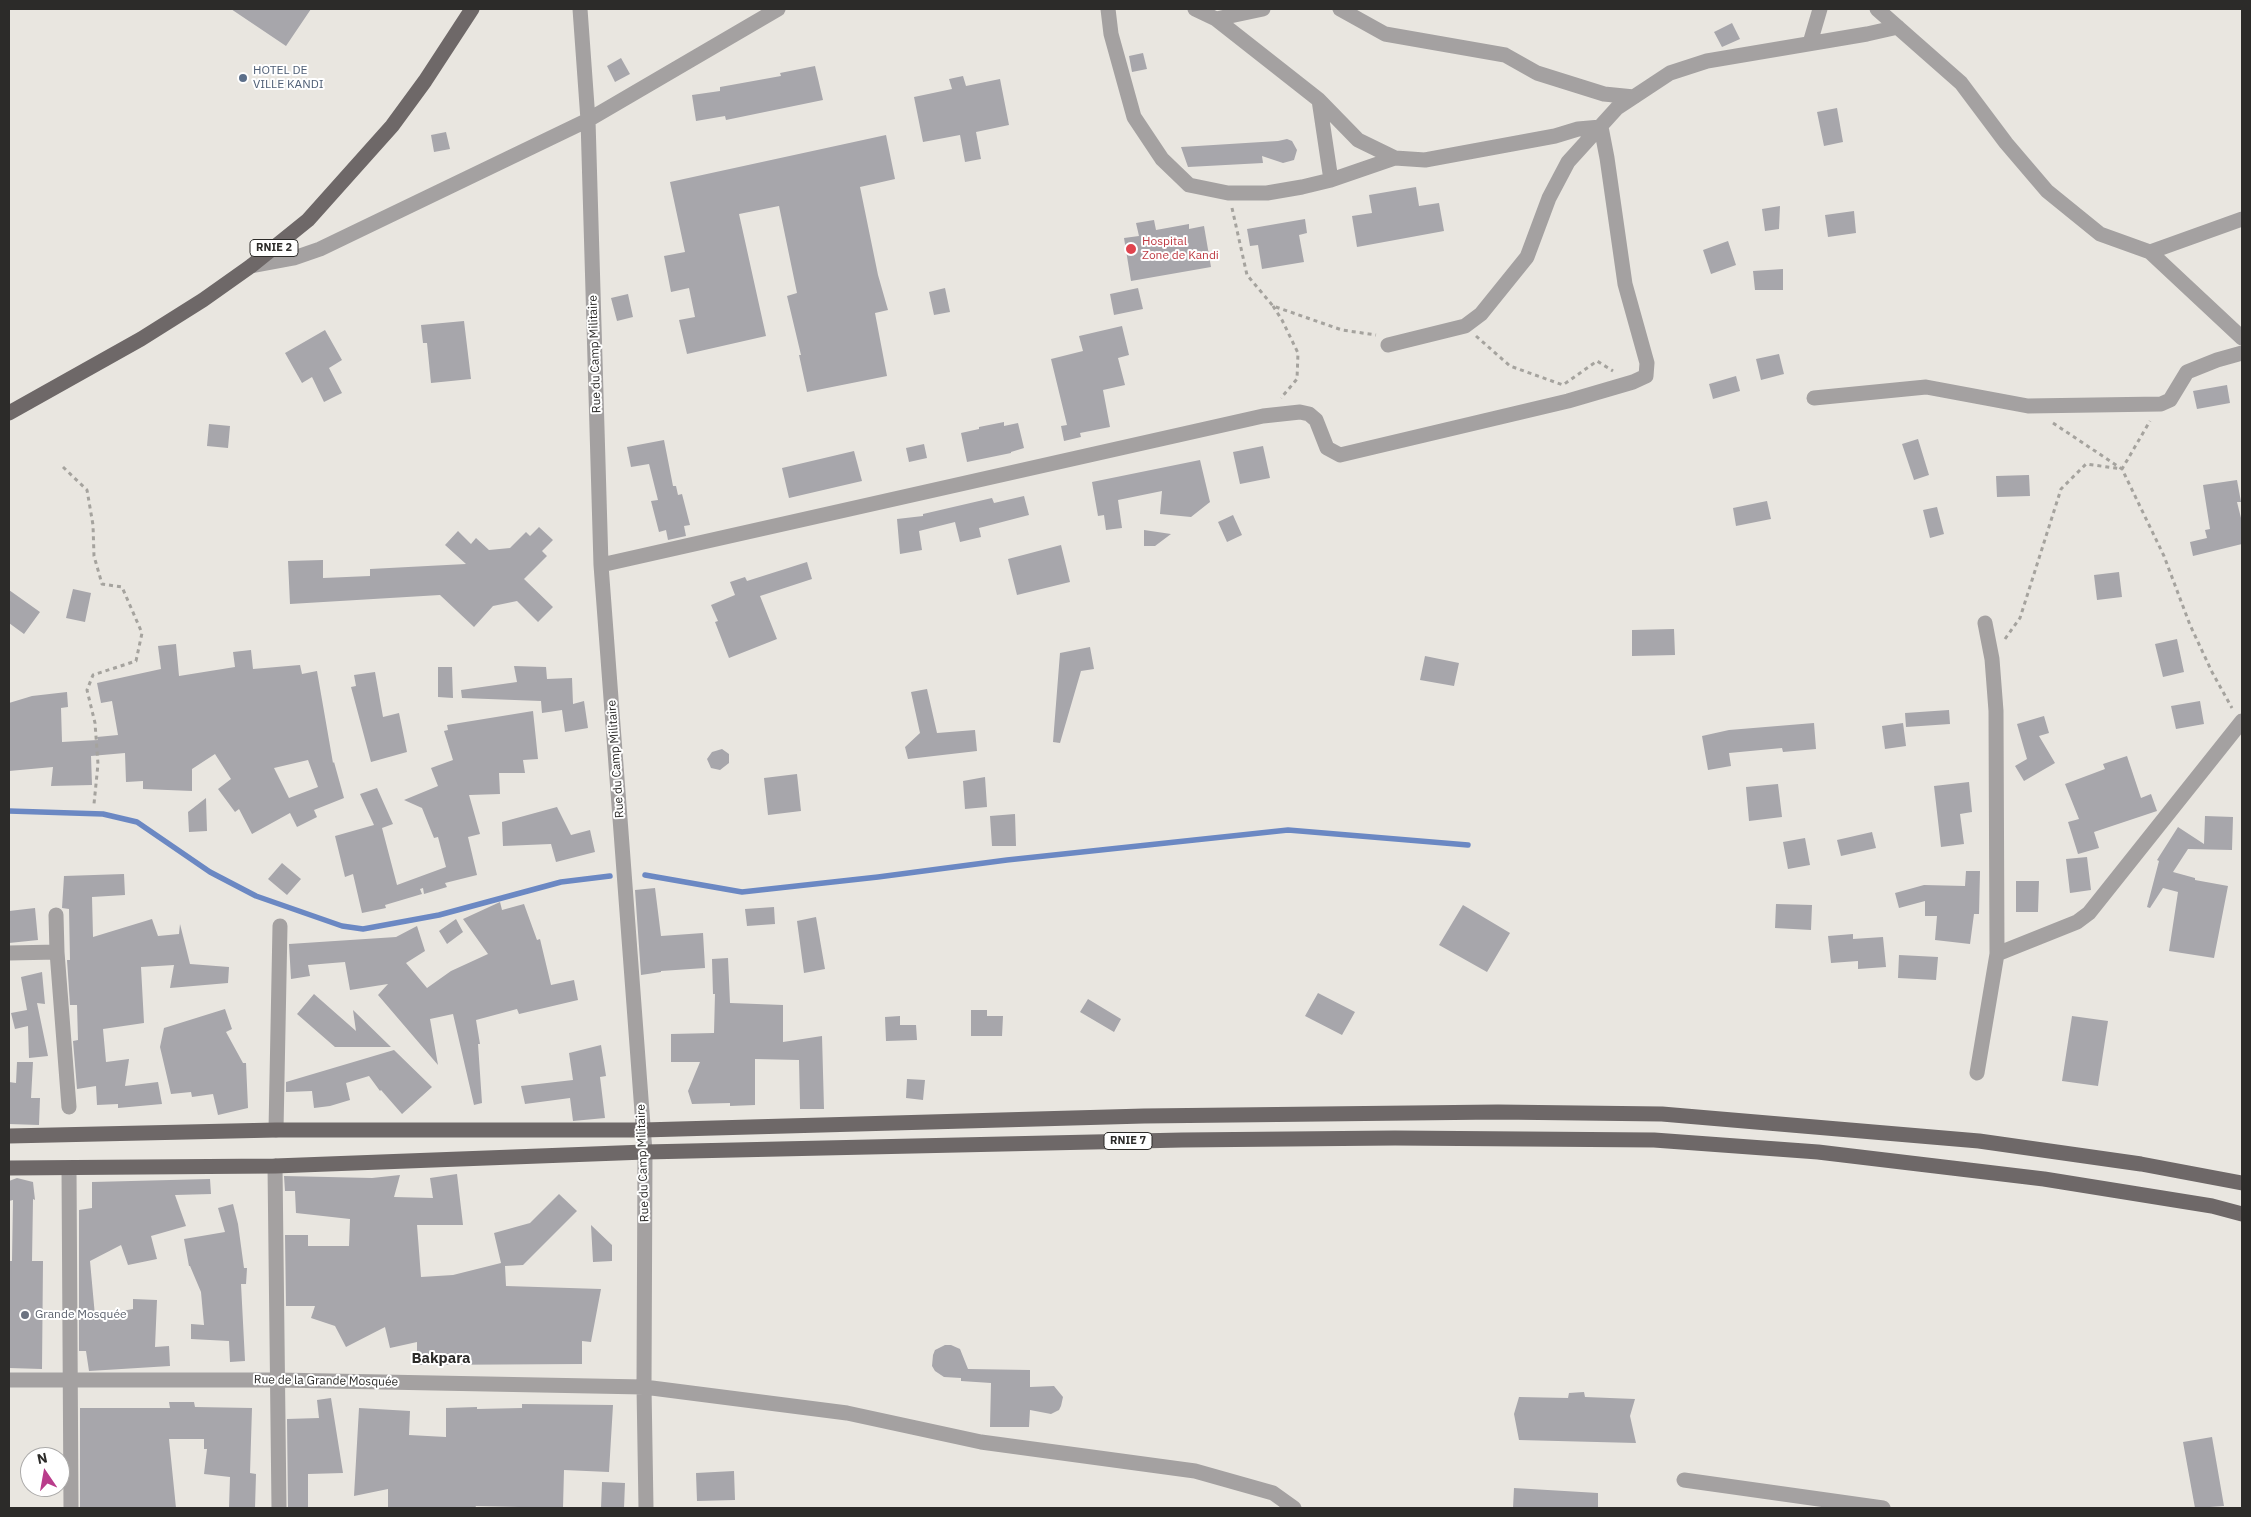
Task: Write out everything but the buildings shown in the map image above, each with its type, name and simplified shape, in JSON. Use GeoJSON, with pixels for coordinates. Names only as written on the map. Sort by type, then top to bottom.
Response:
{"type":"FeatureCollection","features":[{"type":"Feature","properties":{"kind":"main road","name":"RNIE 2"},"geometry":{"type":"LineString","coordinates":[[9,413],[141,339],[251,266],[308,220],[392,126],[425,81],[472,9]]}},
{"type":"Feature","properties":{"kind":"main road","name":"RNIE 7"},"geometry":{"type":"LineString","coordinates":[[9,1136],[276,1130],[643,1130],[1144,1116],[1498,1112],[1662,1114],[1978,1141],[2141,1164],[2242,1183]]}},
{"type":"Feature","properties":{"kind":"main road","name":"RNIE 7"},"geometry":{"type":"LineString","coordinates":[[9,1168],[275,1166],[645,1152],[1240,1139],[1654,1140],[1818,1152],[2034,1178],[2212,1206],[2242,1214]]}},
{"type":"Feature","properties":{"kind":"street","name":"Rue du Camp Militaire"},"geometry":{"type":"LineString","coordinates":[[580,9],[588,120],[601,565],[645,1152],[644,1387],[646,1508]]}},
{"type":"Feature","properties":{"kind":"street"},"geometry":{"type":"LineString","coordinates":[[251,266],[294,258],[320,249],[588,120],[778,9]]}},
{"type":"Feature","properties":{"kind":"street"},"geometry":{"type":"LineString","coordinates":[[1108,9],[1111,34],[1134,117],[1162,159],[1189,185],[1228,193],[1266,193],[1331,180],[1395,158]]}},
{"type":"Feature","properties":{"kind":"street"},"geometry":{"type":"LineString","coordinates":[[1195,9],[1216,19],[1319,100],[1358,140],[1395,158],[1425,160],[1555,136],[1578,129],[1601,127]]}},
{"type":"Feature","properties":{"kind":"street"},"geometry":{"type":"LineString","coordinates":[[1216,19],[1263,9]]}},
{"type":"Feature","properties":{"kind":"street"},"geometry":{"type":"LineString","coordinates":[[1340,9],[1385,34],[1505,56],[1537,74],[1604,94],[1634,97]]}},
{"type":"Feature","properties":{"kind":"street"},"geometry":{"type":"LineString","coordinates":[[1810,43],[1820,9]]}},
{"type":"Feature","properties":{"kind":"street"},"geometry":{"type":"LineString","coordinates":[[1877,9],[1961,83],[2006,143],[2047,191],[2100,234],[2150,252],[2242,338]]}},
{"type":"Feature","properties":{"kind":"street"},"geometry":{"type":"LineString","coordinates":[[1385,340],[1465,326],[1482,314],[1527,257],[1550,198],[1568,162],[1617,108],[1670,73],[1707,60],[1868,34],[1898,27]]}},
{"type":"Feature","properties":{"kind":"street"},"geometry":{"type":"LineString","coordinates":[[1319,100],[1331,180]]}},
{"type":"Feature","properties":{"kind":"street"},"geometry":{"type":"LineString","coordinates":[[601,565],[1263,416],[1300,412],[1309,414],[1316,420],[1327,448],[1340,455],[1568,401],[1633,382],[1646,376],[1647,363],[1625,284],[1608,158],[1601,127]]}},
{"type":"Feature","properties":{"kind":"street"},"geometry":{"type":"LineString","coordinates":[[2150,252],[2242,219]]}},
{"type":"Feature","properties":{"kind":"street"},"geometry":{"type":"LineString","coordinates":[[1814,398],[1926,387],[2028,406],[2161,404],[2170,400],[2187,372],[2217,360],[2242,353]]}},
{"type":"Feature","properties":{"kind":"street"},"geometry":{"type":"LineString","coordinates":[[1977,1073],[1997,954],[1996,711],[1992,658],[1985,623]]}},
{"type":"Feature","properties":{"kind":"street"},"geometry":{"type":"LineString","coordinates":[[1997,954],[2077,922],[2089,913],[2241,722]]}},
{"type":"Feature","properties":{"kind":"street"},"geometry":{"type":"LineString","coordinates":[[56,916],[69,1107]]}},
{"type":"Feature","properties":{"kind":"street"},"geometry":{"type":"LineString","coordinates":[[276,1130],[280,926]]}},
{"type":"Feature","properties":{"kind":"street"},"geometry":{"type":"LineString","coordinates":[[9,953],[57,952]]}},
{"type":"Feature","properties":{"kind":"street"},"geometry":{"type":"LineString","coordinates":[[275,1166],[279,1508]]}},
{"type":"Feature","properties":{"kind":"street"},"geometry":{"type":"LineString","coordinates":[[69,1168],[72,1508]]}},
{"type":"Feature","properties":{"kind":"street","name":"Rue de la Grande Mosquée"},"geometry":{"type":"LineString","coordinates":[[9,1380],[278,1380],[644,1387],[847,1413],[981,1442],[1195,1471],[1273,1493],[1294,1508]]}},
{"type":"Feature","properties":{"kind":"street"},"geometry":{"type":"LineString","coordinates":[[1684,1480],[1883,1508]]}},
{"type":"Feature","properties":{"kind":"path"},"geometry":{"type":"LineString","coordinates":[[1228,193],[1247,275],[1273,306],[1298,353],[1297,379],[1263,416]]}},
{"type":"Feature","properties":{"kind":"path"},"geometry":{"type":"LineString","coordinates":[[1273,306],[1342,330],[1385,340]]}},
{"type":"Feature","properties":{"kind":"path"},"geometry":{"type":"LineString","coordinates":[[1465,326],[1510,366],[1563,385],[1597,361],[1633,382]]}},
{"type":"Feature","properties":{"kind":"path"},"geometry":{"type":"LineString","coordinates":[[2122,469],[2161,404]]}},
{"type":"Feature","properties":{"kind":"path"},"geometry":{"type":"LineString","coordinates":[[2051,422],[2122,469],[2164,556],[2190,625],[2212,672],[2241,722]]}},
{"type":"Feature","properties":{"kind":"path"},"geometry":{"type":"LineString","coordinates":[[1992,658],[2020,618],[2061,489],[2086,464],[2122,469]]}},
{"type":"Feature","properties":{"kind":"path"},"geometry":{"type":"LineString","coordinates":[[63,467],[87,490],[93,525],[94,556],[102,584],[122,587],[142,633],[136,661],[93,675],[87,690],[95,723],[98,764],[94,804]]}},
{"type":"Feature","properties":{"kind":"waterway"},"geometry":{"type":"LineString","coordinates":[[9,811],[103,814],[137,822],[210,872],[256,896],[342,926],[363,929],[439,915],[561,882],[610,876]]}},
{"type":"Feature","properties":{"kind":"waterway"},"geometry":{"type":"LineString","coordinates":[[645,875],[742,892],[1007,860],[1288,830],[1468,845]]}},
{"type":"Feature","properties":{"kind":"place","name":"HOTEL DE VILLE KANDI"},"geometry":{"type":"Point","coordinates":[243,78]}},
{"type":"Feature","properties":{"kind":"place","name":"Hospital Zone de Kandi"},"geometry":{"type":"Point","coordinates":[1131,249]}},
{"type":"Feature","properties":{"kind":"place","name":"Grande Mosquée"},"geometry":{"type":"Point","coordinates":[25,1315]}},
{"type":"Feature","properties":{"kind":"district","name":"Bakpara"},"geometry":{"type":"Point","coordinates":[441,1359]}}]}
